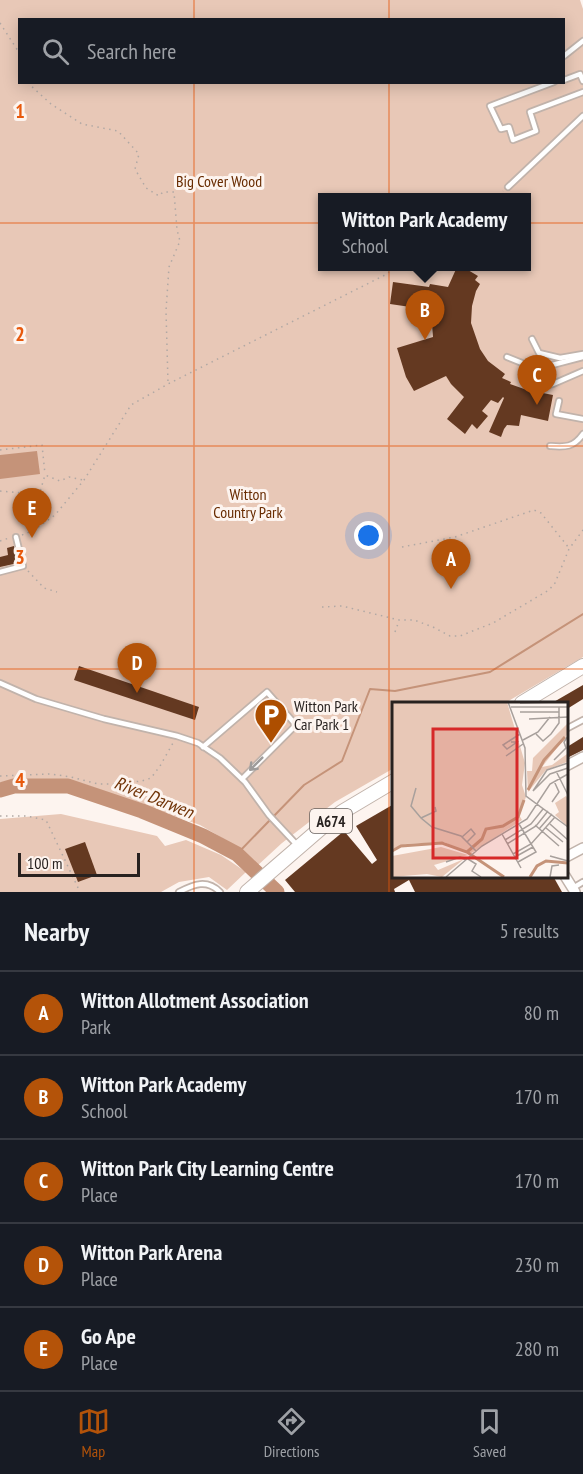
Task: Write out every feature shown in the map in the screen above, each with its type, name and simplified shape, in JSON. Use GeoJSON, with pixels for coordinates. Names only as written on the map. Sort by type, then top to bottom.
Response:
{"type":"FeatureCollection","features":[{"type":"Feature","properties":{"kind":"main road"},"geometry":{"type":"LineString","coordinates":[[524,702],[583,666]]}},
{"type":"Feature","properties":{"kind":"main road","name":"A674"},"geometry":{"type":"LineString","coordinates":[[248,892],[342,812],[392,781]]}},
{"type":"Feature","properties":{"kind":"street"},"geometry":{"type":"LineString","coordinates":[[568,765],[583,757]]}},
{"type":"Feature","properties":{"kind":"street"},"geometry":{"type":"LineString","coordinates":[[568,856],[583,848]]}},
{"type":"Feature","properties":{"kind":"street"},"geometry":{"type":"LineString","coordinates":[[566,877],[574,890]]}},
{"type":"Feature","properties":{"kind":"lane"},"geometry":{"type":"LineString","coordinates":[[565,55],[583,41]]}},
{"type":"Feature","properties":{"kind":"lane"},"geometry":{"type":"LineString","coordinates":[[565,80],[580,74],[583,81]]}},
{"type":"Feature","properties":{"kind":"lane"},"geometry":{"type":"LineString","coordinates":[[542,85],[490,106],[501,129],[509,127],[513,140],[536,131],[530,112],[583,92]]}},
{"type":"Feature","properties":{"kind":"lane"},"geometry":{"type":"LineString","coordinates":[[508,187],[583,117]]}},
{"type":"Feature","properties":{"kind":"lane"},"geometry":{"type":"LineString","coordinates":[[532,339],[539,353],[560,358],[583,356]]}},
{"type":"Feature","properties":{"kind":"lane"},"geometry":{"type":"LineString","coordinates":[[507,357],[537,369],[583,356]]}},
{"type":"Feature","properties":{"kind":"lane"},"geometry":{"type":"LineString","coordinates":[[547,386],[583,371]]}},
{"type":"Feature","properties":{"kind":"lane"},"geometry":{"type":"LineString","coordinates":[[559,400],[556,414],[583,419]]}},
{"type":"Feature","properties":{"kind":"lane"},"geometry":{"type":"LineString","coordinates":[[549,446],[564,447],[577,442],[583,434]]}},
{"type":"Feature","properties":{"kind":"lane"},"geometry":{"type":"LineString","coordinates":[[0,572],[23,566],[16,537]]}},
{"type":"Feature","properties":{"kind":"lane"},"geometry":{"type":"LineString","coordinates":[[0,683],[36,699],[104,719],[198,742],[220,758],[242,779],[269,815],[299,847]]}},
{"type":"Feature","properties":{"kind":"lane"},"geometry":{"type":"LineString","coordinates":[[203,747],[267,692],[296,725],[242,779]]}},
{"type":"Feature","properties":{"kind":"lane"},"geometry":{"type":"LineString","coordinates":[[568,728],[583,720]]}},
{"type":"Feature","properties":{"kind":"lane"},"geometry":{"type":"LineString","coordinates":[[574,890],[583,882]]}},
{"type":"Feature","properties":{"kind":"lane"},"geometry":{"type":"LineString","coordinates":[[179,892],[194,884],[210,885],[220,892]]}},
{"type":"Feature","properties":{"kind":"path"},"geometry":{"type":"LineString","coordinates":[[0,23],[18,51]]}},
{"type":"Feature","properties":{"kind":"path"},"geometry":{"type":"LineString","coordinates":[[30,84],[51,104],[82,124],[118,131],[139,154],[135,169],[146,188],[159,196],[163,192],[174,192],[180,241],[169,267],[166,311],[168,384]]}},
{"type":"Feature","properties":{"kind":"path"},"geometry":{"type":"LineString","coordinates":[[500,193],[508,187]]}},
{"type":"Feature","properties":{"kind":"path"},"geometry":{"type":"LineString","coordinates":[[0,541],[34,530],[55,515],[84,480],[131,405],[392,271]]}},
{"type":"Feature","properties":{"kind":"path"},"geometry":{"type":"LineString","coordinates":[[0,450],[42,445],[45,475],[40,492],[34,494],[0,491]]}},
{"type":"Feature","properties":{"kind":"path"},"geometry":{"type":"LineString","coordinates":[[45,475],[60,481],[69,477],[84,480]]}},
{"type":"Feature","properties":{"kind":"path"},"geometry":{"type":"LineString","coordinates":[[402,547],[455,537],[534,510],[541,513],[569,549]]}},
{"type":"Feature","properties":{"kind":"path"},"geometry":{"type":"LineString","coordinates":[[322,607],[342,606],[399,620],[414,620],[450,636],[460,636],[493,623],[549,590],[555,583],[569,549],[583,530]]}},
{"type":"Feature","properties":{"kind":"path"},"geometry":{"type":"LineString","coordinates":[[23,566],[44,588],[57,592]]}},
{"type":"Feature","properties":{"kind":"path"},"geometry":{"type":"LineString","coordinates":[[395,632],[399,620]]}},
{"type":"Feature","properties":{"kind":"path"},"geometry":{"type":"LineString","coordinates":[[0,776],[51,774],[99,784],[142,781],[151,778],[177,736]]}},
{"type":"Feature","properties":{"kind":"path"},"geometry":{"type":"LineString","coordinates":[[0,816],[26,816],[46,820],[80,892]]}},
{"type":"Feature","properties":{"kind":"green space","name":"Witton Country Park"},"geometry":{"type":"Polygon","coordinates":[[[0,0],[580,0],[583,9],[583,657],[507,702],[392,702],[392,769],[335,802],[282,843],[257,866],[236,846],[200,825],[81,783],[0,782],[0,0]]]}},
{"type":"Feature","properties":{"kind":"green space"},"geometry":{"type":"Polygon","coordinates":[[[61,814],[157,836],[165,846],[186,840],[221,855],[246,872],[227,890],[209,877],[179,882],[161,892],[0,892],[0,819],[61,814]]]}},
{"type":"Feature","properties":{"kind":"shaded area"},"geometry":{"type":"Polygon","coordinates":[[[37,451],[40,474],[0,479],[0,455],[37,451]]]}},
{"type":"Feature","properties":{"kind":"building"},"geometry":{"type":"Polygon","coordinates":[[[455,271],[470,271],[478,276],[475,280],[480,284],[472,306],[471,323],[480,349],[488,361],[505,374],[502,378],[511,382],[510,384],[553,395],[548,421],[521,415],[519,426],[507,425],[501,437],[489,432],[503,397],[498,403],[491,400],[482,411],[488,416],[477,429],[472,424],[465,434],[447,419],[464,397],[446,376],[414,391],[406,377],[397,348],[433,337],[431,310],[390,304],[393,282],[448,287],[455,271]]]}},
{"type":"Feature","properties":{"kind":"building"},"geometry":{"type":"Polygon","coordinates":[[[14,546],[18,563],[0,567],[0,557],[8,555],[7,548],[14,546]]]}},
{"type":"Feature","properties":{"kind":"building"},"geometry":{"type":"Polygon","coordinates":[[[79,666],[199,707],[195,720],[74,680],[79,666]]]}},
{"type":"Feature","properties":{"kind":"building"},"geometry":{"type":"Polygon","coordinates":[[[583,685],[583,699],[568,708],[568,702],[554,702],[583,685]]]}},
{"type":"Feature","properties":{"kind":"building"},"geometry":{"type":"Polygon","coordinates":[[[583,737],[583,750],[568,758],[568,746],[583,737]]]}},
{"type":"Feature","properties":{"kind":"building"},"geometry":{"type":"Polygon","coordinates":[[[392,805],[392,877],[554,877],[562,892],[415,892],[409,880],[394,889],[395,892],[295,892],[285,880],[344,831],[372,864],[377,860],[356,826],[392,805]]]}},
{"type":"Feature","properties":{"kind":"building"},"geometry":{"type":"Polygon","coordinates":[[[85,842],[97,875],[78,882],[65,849],[85,842]]]}},
{"type":"Feature","properties":{"kind":"waterway"},"geometry":{"type":"LineString","coordinates":[[237,854],[304,785],[342,761],[370,689],[395,691],[490,672],[583,614]]}},
{"type":"Feature","properties":{"kind":"waterway","name":"River Darwen"},"geometry":{"type":"LineString","coordinates":[[0,790],[14,786],[68,786],[142,811],[203,836],[237,854],[277,892]]}},
{"type":"Feature","properties":{"kind":"place","name":"Witton Park Academy"},"geometry":{"type":"Point","coordinates":[425,340]}},
{"type":"Feature","properties":{"kind":"place","name":"Witton Park City Learning Centre"},"geometry":{"type":"Point","coordinates":[537,405]}},
{"type":"Feature","properties":{"kind":"place","name":"Go Ape"},"geometry":{"type":"Point","coordinates":[32,538]}},
{"type":"Feature","properties":{"kind":"place","name":"Witton Allotment Association"},"geometry":{"type":"Point","coordinates":[451,589]}},
{"type":"Feature","properties":{"kind":"place","name":"Witton Park Arena"},"geometry":{"type":"Point","coordinates":[137,693]}},
{"type":"Feature","properties":{"kind":"place","name":"Witton Park Car Park 1"},"geometry":{"type":"Point","coordinates":[271,744]}},
{"type":"Feature","properties":{"kind":"park label","name":"Big Cover Wood"},"geometry":{"type":"Point","coordinates":[219,181]}}]}
